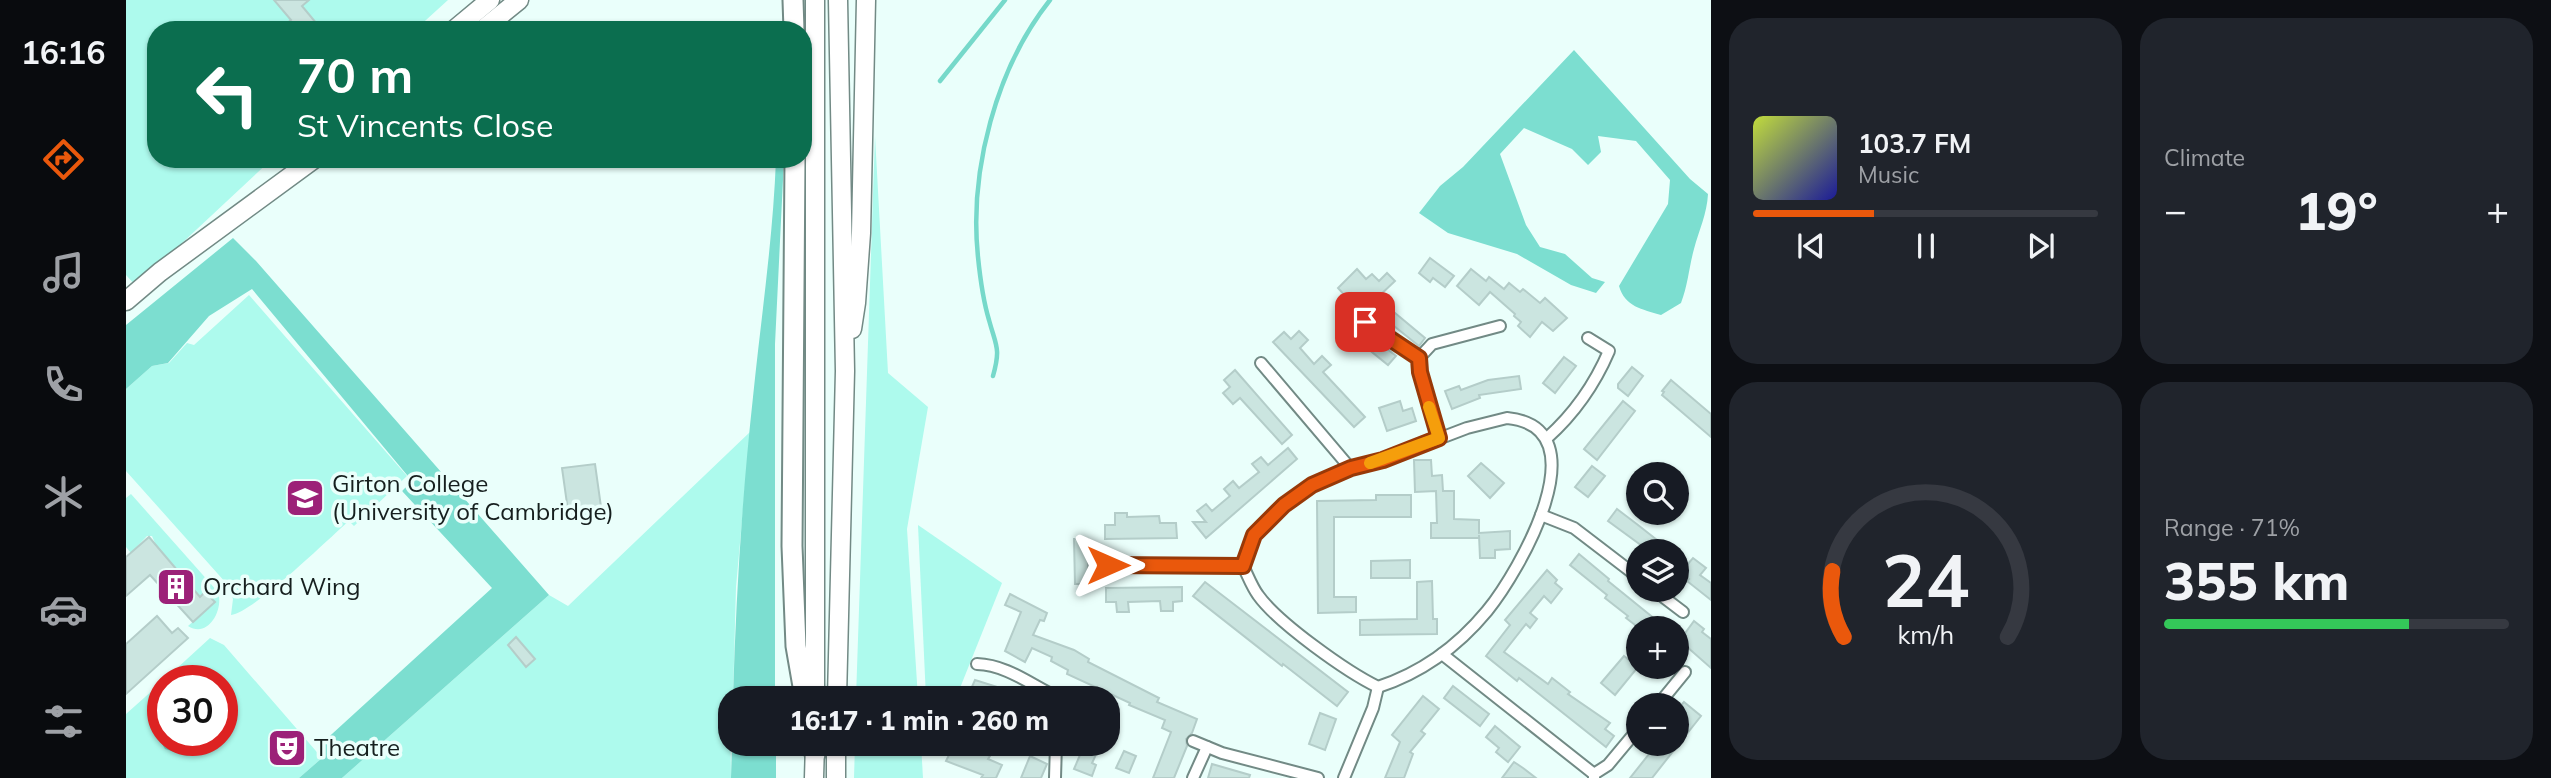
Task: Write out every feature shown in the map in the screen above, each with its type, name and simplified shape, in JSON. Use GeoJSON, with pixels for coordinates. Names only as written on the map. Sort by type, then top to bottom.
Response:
{"type":"FeatureCollection","features":[{"type":"Feature","properties":{"kind":"highway"},"geometry":{"type":"LineString","coordinates":[[793,0],[794,21]]}},
{"type":"Feature","properties":{"kind":"highway"},"geometry":{"type":"LineString","coordinates":[[795,168],[792,545],[796,646],[803,686]]}},
{"type":"Feature","properties":{"kind":"main road"},"geometry":{"type":"LineString","coordinates":[[465,21],[490,0]]}},
{"type":"Feature","properties":{"kind":"main road"},"geometry":{"type":"LineString","coordinates":[[493,21],[519,0]]}},
{"type":"Feature","properties":{"kind":"main road"},"geometry":{"type":"LineString","coordinates":[[815,0],[815,686]]}},
{"type":"Feature","properties":{"kind":"main road"},"geometry":{"type":"LineString","coordinates":[[837,686],[845,371],[838,0]]}},
{"type":"Feature","properties":{"kind":"main road"},"geometry":{"type":"LineString","coordinates":[[845,371],[856,303],[861,233],[866,0]]}},
{"type":"Feature","properties":{"kind":"main road"},"geometry":{"type":"LineString","coordinates":[[126,302],[160,272],[302,168]]}},
{"type":"Feature","properties":{"kind":"main road"},"geometry":{"type":"LineString","coordinates":[[814,756],[814,778]]}},
{"type":"Feature","properties":{"kind":"main road"},"geometry":{"type":"LineString","coordinates":[[836,756],[836,778]]}},
{"type":"Feature","properties":{"kind":"street"},"geometry":{"type":"LineString","coordinates":[[1365,322],[1419,358]]}},
{"type":"Feature","properties":{"kind":"street"},"geometry":{"type":"LineString","coordinates":[[1439,438],[1420,372],[1419,358],[1432,344],[1500,326]]}},
{"type":"Feature","properties":{"kind":"street"},"geometry":{"type":"LineString","coordinates":[[1547,438],[1570,417],[1587,394],[1609,351],[1588,338]]}},
{"type":"Feature","properties":{"kind":"street"},"geometry":{"type":"LineString","coordinates":[[1261,363],[1351,468]]}},
{"type":"Feature","properties":{"kind":"street"},"geometry":{"type":"LineString","coordinates":[[1507,418],[1521,419],[1534,425],[1547,438],[1552,464],[1541,515],[1530,545],[1487,611],[1442,654],[1406,677],[1378,687],[1356,677],[1288,624],[1258,596],[1243,566],[1254,535],[1284,505],[1312,485],[1351,468],[1383,460],[1439,438],[1507,418]]}},
{"type":"Feature","properties":{"kind":"street"},"geometry":{"type":"LineString","coordinates":[[1541,515],[1574,528],[1626,568]]}},
{"type":"Feature","properties":{"kind":"street"},"geometry":{"type":"LineString","coordinates":[[1108,565],[1243,566]]}},
{"type":"Feature","properties":{"kind":"street"},"geometry":{"type":"LineString","coordinates":[[1670,602],[1683,612]]}},
{"type":"Feature","properties":{"kind":"street"},"geometry":{"type":"LineString","coordinates":[[1442,654],[1594,776],[1608,765],[1626,743]]}},
{"type":"Feature","properties":{"kind":"street"},"geometry":{"type":"LineString","coordinates":[[977,664],[989,664],[1013,672],[1038,686]]}},
{"type":"Feature","properties":{"kind":"street"},"geometry":{"type":"LineString","coordinates":[[1668,693],[1679,679]]}},
{"type":"Feature","properties":{"kind":"street"},"geometry":{"type":"LineString","coordinates":[[1344,778],[1373,708],[1378,687]]}},
{"type":"Feature","properties":{"kind":"street"},"geometry":{"type":"LineString","coordinates":[[1193,741],[1318,778]]}},
{"type":"Feature","properties":{"kind":"street"},"geometry":{"type":"LineString","coordinates":[[1193,778],[1207,747]]}},
{"type":"Feature","properties":{"kind":"street"},"geometry":{"type":"LineString","coordinates":[[1055,756],[1055,778]]}},
{"type":"Feature","properties":{"kind":"shaded area"},"geometry":{"type":"Polygon","coordinates":[[[126,0],[448,0],[425,21],[147,21],[147,168],[262,168],[136,286],[126,275],[126,0]]]}},
{"type":"Feature","properties":{"kind":"shaded area"},"geometry":{"type":"Polygon","coordinates":[[[1574,50],[1690,179],[1708,194],[1681,303],[1661,315],[1630,303],[1619,286],[1668,204],[1670,180],[1636,141],[1598,136],[1601,152],[1588,165],[1572,149],[1524,128],[1500,154],[1526,225],[1540,247],[1565,254],[1592,278],[1605,282],[1596,293],[1571,285],[1517,254],[1448,233],[1419,213],[1440,186],[1463,167],[1574,50]]]}},
{"type":"Feature","properties":{"kind":"shaded area"},"geometry":{"type":"Polygon","coordinates":[[[875,136],[888,373],[928,407],[907,529],[917,686],[856,686],[875,136]]]}},
{"type":"Feature","properties":{"kind":"shaded area"},"geometry":{"type":"Polygon","coordinates":[[[775,168],[784,168],[775,344],[775,686],[734,686],[749,435],[770,249],[775,168]]]}},
{"type":"Feature","properties":{"kind":"shaded area"},"geometry":{"type":"Polygon","coordinates":[[[233,238],[549,595],[342,778],[299,778],[322,758],[321,744],[492,588],[402,491],[412,481],[252,289],[209,316],[168,363],[152,366],[126,389],[126,325],[233,238]]]}},
{"type":"Feature","properties":{"kind":"shaded area"},"geometry":{"type":"Polygon","coordinates":[[[249,295],[407,476],[354,526],[349,521],[273,589],[242,611],[231,615],[233,599],[226,583],[126,471],[126,389],[152,366],[169,363],[187,343],[194,345],[249,295]]]}},
{"type":"Feature","properties":{"kind":"shaded area"},"geometry":{"type":"Polygon","coordinates":[[[750,432],[736,587],[733,686],[718,686],[718,756],[731,756],[731,778],[342,778],[549,595],[568,606],[750,432]]]}},
{"type":"Feature","properties":{"kind":"shaded area"},"geometry":{"type":"Polygon","coordinates":[[[131,494],[218,592],[219,607],[208,626],[195,629],[188,626],[214,603],[206,592],[200,597],[158,550],[152,536],[147,536],[131,553],[126,547],[126,498],[131,494]]]}},
{"type":"Feature","properties":{"kind":"shaded area"},"geometry":{"type":"Polygon","coordinates":[[[918,525],[1002,583],[961,686],[925,686],[918,525]]]}},
{"type":"Feature","properties":{"kind":"shaded area"},"geometry":{"type":"Polygon","coordinates":[[[210,638],[224,645],[322,758],[299,778],[126,778],[126,714],[147,695],[147,756],[238,756],[238,665],[180,665],[210,638]]]}},
{"type":"Feature","properties":{"kind":"shaded area"},"geometry":{"type":"Polygon","coordinates":[[[732,756],[776,756],[776,778],[731,778],[732,756]]]}},
{"type":"Feature","properties":{"kind":"shaded area"},"geometry":{"type":"Polygon","coordinates":[[[855,756],[922,756],[923,778],[854,778],[855,756]]]}},
{"type":"Feature","properties":{"kind":"building"},"geometry":{"type":"Polygon","coordinates":[[[274,0],[309,0],[302,6],[314,21],[291,20],[274,0]]]}},
{"type":"Feature","properties":{"kind":"building"},"geometry":{"type":"Polygon","coordinates":[[[1430,258],[1454,276],[1445,287],[1433,278],[1430,282],[1419,273],[1430,258]]]}},
{"type":"Feature","properties":{"kind":"building"},"geometry":{"type":"Polygon","coordinates":[[[1357,269],[1366,279],[1372,274],[1379,281],[1387,273],[1395,281],[1377,298],[1425,338],[1419,346],[1369,306],[1367,309],[1351,293],[1346,297],[1338,288],[1357,269]]]}},
{"type":"Feature","properties":{"kind":"building"},"geometry":{"type":"Polygon","coordinates":[[[1471,269],[1486,281],[1489,277],[1504,289],[1509,283],[1520,292],[1523,289],[1540,303],[1545,298],[1567,318],[1553,331],[1542,322],[1530,337],[1518,326],[1521,322],[1515,314],[1490,292],[1479,305],[1457,286],[1471,269]]]}},
{"type":"Feature","properties":{"kind":"building"},"geometry":{"type":"Polygon","coordinates":[[[1358,326],[1396,356],[1388,365],[1351,335],[1358,326]]]}},
{"type":"Feature","properties":{"kind":"building"},"geometry":{"type":"Polygon","coordinates":[[[1299,331],[1308,340],[1300,348],[1314,364],[1322,356],[1331,365],[1323,372],[1365,417],[1354,427],[1273,342],[1284,332],[1291,339],[1299,331]]]}},
{"type":"Feature","properties":{"kind":"building"},"geometry":{"type":"Polygon","coordinates":[[[1564,357],[1576,366],[1555,393],[1543,383],[1564,357]]]}},
{"type":"Feature","properties":{"kind":"building"},"geometry":{"type":"Polygon","coordinates":[[[1632,367],[1643,376],[1628,396],[1618,388],[1618,384],[1632,367]]]}},
{"type":"Feature","properties":{"kind":"building"},"geometry":{"type":"Polygon","coordinates":[[[1235,370],[1292,435],[1282,444],[1240,398],[1233,404],[1223,393],[1230,387],[1224,380],[1235,370]]]}},
{"type":"Feature","properties":{"kind":"building"},"geometry":{"type":"Polygon","coordinates":[[[1519,376],[1521,389],[1479,395],[1480,398],[1452,409],[1445,391],[1459,386],[1461,390],[1488,380],[1519,376]]]}},
{"type":"Feature","properties":{"kind":"building"},"geometry":{"type":"Polygon","coordinates":[[[1671,380],[1711,414],[1711,437],[1662,395],[1671,380]]]}},
{"type":"Feature","properties":{"kind":"building"},"geometry":{"type":"Polygon","coordinates":[[[1400,401],[1403,411],[1412,408],[1416,421],[1387,431],[1379,408],[1400,401]]]}},
{"type":"Feature","properties":{"kind":"building"},"geometry":{"type":"Polygon","coordinates":[[[1623,401],[1635,411],[1597,460],[1584,449],[1623,401]]]}},
{"type":"Feature","properties":{"kind":"building"},"geometry":{"type":"Polygon","coordinates":[[[1288,448],[1297,459],[1206,538],[1193,522],[1206,522],[1197,511],[1206,504],[1212,511],[1230,496],[1224,489],[1233,481],[1239,488],[1259,472],[1252,464],[1261,457],[1268,465],[1288,448]]]}},
{"type":"Feature","properties":{"kind":"building"},"geometry":{"type":"Polygon","coordinates":[[[1414,460],[1431,460],[1432,476],[1442,475],[1443,491],[1454,491],[1454,519],[1479,520],[1479,533],[1510,531],[1510,549],[1495,550],[1495,558],[1480,558],[1479,535],[1479,538],[1431,538],[1431,523],[1437,523],[1436,491],[1415,492],[1414,460]]]}},
{"type":"Feature","properties":{"kind":"building"},"geometry":{"type":"Polygon","coordinates":[[[1481,463],[1504,483],[1490,498],[1468,476],[1481,463]]]}},
{"type":"Feature","properties":{"kind":"building"},"geometry":{"type":"Polygon","coordinates":[[[595,464],[602,514],[569,518],[562,468],[595,464]]]}},
{"type":"Feature","properties":{"kind":"building"},"geometry":{"type":"Polygon","coordinates":[[[1592,466],[1605,476],[1588,497],[1575,487],[1592,466]]]}},
{"type":"Feature","properties":{"kind":"building"},"geometry":{"type":"Polygon","coordinates":[[[1376,495],[1411,495],[1411,517],[1334,517],[1334,597],[1356,597],[1356,612],[1318,613],[1317,501],[1376,500],[1376,495]]]}},
{"type":"Feature","properties":{"kind":"building"},"geometry":{"type":"Polygon","coordinates":[[[1617,509],[1626,516],[1626,525],[1638,525],[1656,539],[1633,539],[1608,521],[1617,509]]]}},
{"type":"Feature","properties":{"kind":"building"},"geometry":{"type":"Polygon","coordinates":[[[1115,513],[1127,513],[1127,517],[1159,516],[1160,523],[1176,523],[1177,538],[1105,539],[1105,525],[1115,525],[1115,513]]]}},
{"type":"Feature","properties":{"kind":"building"},"geometry":{"type":"Polygon","coordinates":[[[149,537],[200,597],[205,592],[215,602],[193,622],[150,575],[126,596],[126,557],[149,537]]]}},
{"type":"Feature","properties":{"kind":"building"},"geometry":{"type":"Polygon","coordinates":[[[1074,539],[1088,539],[1088,584],[1075,584],[1074,539]]]}},
{"type":"Feature","properties":{"kind":"building"},"geometry":{"type":"Polygon","coordinates":[[[1579,554],[1626,596],[1626,602],[1634,602],[1651,616],[1628,616],[1570,565],[1579,554]]]}},
{"type":"Feature","properties":{"kind":"building"},"geometry":{"type":"Polygon","coordinates":[[[1693,558],[1706,568],[1700,575],[1711,583],[1711,600],[1689,583],[1689,563],[1693,558]]]}},
{"type":"Feature","properties":{"kind":"building"},"geometry":{"type":"Polygon","coordinates":[[[1410,560],[1410,578],[1371,578],[1371,561],[1410,560]]]}},
{"type":"Feature","properties":{"kind":"building"},"geometry":{"type":"Polygon","coordinates":[[[1547,570],[1562,589],[1551,603],[1544,596],[1530,613],[1537,619],[1530,628],[1526,624],[1504,652],[1548,684],[1552,678],[1570,692],[1568,694],[1610,723],[1605,729],[1614,736],[1606,747],[1519,678],[1517,681],[1486,656],[1510,625],[1505,620],[1547,570]]]}},
{"type":"Feature","properties":{"kind":"building"},"geometry":{"type":"Polygon","coordinates":[[[1432,581],[1433,619],[1437,619],[1437,634],[1360,635],[1360,620],[1417,619],[1417,582],[1432,581]]]}},
{"type":"Feature","properties":{"kind":"building"},"geometry":{"type":"Polygon","coordinates":[[[1205,582],[1348,692],[1337,706],[1193,596],[1205,582]]]}},
{"type":"Feature","properties":{"kind":"building"},"geometry":{"type":"Polygon","coordinates":[[[1182,587],[1182,601],[1173,602],[1173,611],[1161,611],[1160,601],[1128,602],[1129,612],[1117,612],[1116,602],[1106,602],[1106,588],[1182,587]]]}},
{"type":"Feature","properties":{"kind":"building"},"geometry":{"type":"Polygon","coordinates":[[[1010,594],[1047,613],[1044,621],[1040,620],[1033,635],[1074,650],[1089,659],[1088,662],[1159,698],[1157,702],[1197,719],[1192,733],[1186,739],[1187,746],[1174,778],[1153,778],[1171,732],[1162,728],[1165,720],[1120,698],[1120,686],[1093,686],[1067,674],[1068,670],[1051,661],[1052,657],[1032,648],[1025,662],[1005,651],[1021,612],[1005,605],[1010,594]]]}},
{"type":"Feature","properties":{"kind":"building"},"geometry":{"type":"Polygon","coordinates":[[[157,616],[172,633],[178,628],[188,638],[158,665],[147,665],[147,675],[126,694],[126,644],[157,616]]]}},
{"type":"Feature","properties":{"kind":"building"},"geometry":{"type":"Polygon","coordinates":[[[1694,621],[1711,639],[1711,668],[1689,649],[1689,628],[1694,621]]]}},
{"type":"Feature","properties":{"kind":"building"},"geometry":{"type":"Polygon","coordinates":[[[516,637],[535,659],[526,667],[508,645],[516,637]]]}},
{"type":"Feature","properties":{"kind":"building"},"geometry":{"type":"Polygon","coordinates":[[[1624,656],[1626,658],[1626,679],[1628,679],[1615,695],[1601,683],[1624,656]]]}},
{"type":"Feature","properties":{"kind":"building"},"geometry":{"type":"Polygon","coordinates":[[[975,680],[994,686],[972,686],[975,680]]]}},
{"type":"Feature","properties":{"kind":"building"},"geometry":{"type":"Polygon","coordinates":[[[1453,686],[1489,714],[1480,726],[1444,698],[1453,686]]]}},
{"type":"Feature","properties":{"kind":"building"},"geometry":{"type":"Polygon","coordinates":[[[1423,696],[1439,709],[1421,731],[1425,734],[1410,752],[1413,754],[1404,778],[1385,778],[1400,742],[1392,735],[1423,696]]]}},
{"type":"Feature","properties":{"kind":"building"},"geometry":{"type":"Polygon","coordinates":[[[1689,706],[1701,716],[1689,731],[1689,706]]]}},
{"type":"Feature","properties":{"kind":"building"},"geometry":{"type":"Polygon","coordinates":[[[1320,713],[1336,719],[1325,750],[1309,744],[1320,713]]]}},
{"type":"Feature","properties":{"kind":"building"},"geometry":{"type":"Polygon","coordinates":[[[1495,726],[1520,747],[1508,762],[1496,752],[1499,748],[1486,737],[1495,726]]]}},
{"type":"Feature","properties":{"kind":"building"},"geometry":{"type":"Polygon","coordinates":[[[1124,751],[1136,756],[1129,773],[1116,768],[1124,751]]]}},
{"type":"Feature","properties":{"kind":"building"},"geometry":{"type":"Polygon","coordinates":[[[948,756],[990,756],[988,759],[1002,765],[996,778],[981,778],[983,775],[946,761],[948,756]]]}},
{"type":"Feature","properties":{"kind":"building"},"geometry":{"type":"Polygon","coordinates":[[[1030,756],[1047,764],[1041,778],[1021,778],[1030,756]]]}},
{"type":"Feature","properties":{"kind":"building"},"geometry":{"type":"Polygon","coordinates":[[[1080,756],[1095,756],[1092,763],[1096,765],[1092,776],[1074,769],[1080,756]]]}},
{"type":"Feature","properties":{"kind":"building"},"geometry":{"type":"Polygon","coordinates":[[[1647,756],[1669,756],[1652,778],[1630,778],[1647,756]]]}},
{"type":"Feature","properties":{"kind":"building"},"geometry":{"type":"Polygon","coordinates":[[[1514,762],[1523,768],[1536,778],[1502,778],[1514,762]]]}},
{"type":"Feature","properties":{"kind":"building"},"geometry":{"type":"Polygon","coordinates":[[[1212,764],[1250,775],[1249,778],[1208,778],[1212,764]]]}},
{"type":"Feature","properties":{"kind":"waterway"},"geometry":{"type":"LineString","coordinates":[[940,81],[1005,0]]}},
{"type":"Feature","properties":{"kind":"waterway"},"geometry":{"type":"LineString","coordinates":[[993,376],[997,347],[982,288],[976,224],[983,156],[1001,89],[1031,27],[1050,0]]}},
{"type":"Feature","properties":{"kind":"slow traffic"},"geometry":{"type":"LineString","coordinates":[[1370,463],[1439,438],[1429,407]]}},
{"type":"Feature","properties":{"kind":"place","name":"Girton College (University of Cambridge)"},"geometry":{"type":"Point","coordinates":[305,498]}},
{"type":"Feature","properties":{"kind":"place","name":"Orchard Wing"},"geometry":{"type":"Point","coordinates":[176,587]}},
{"type":"Feature","properties":{"kind":"place","name":"Theatre"},"geometry":{"type":"Point","coordinates":[287,748]}},
{"type":"Feature","properties":{"kind":"route"},"geometry":{"type":"LineString","coordinates":[[1108,565],[1243,566],[1254,535],[1284,505],[1312,485],[1351,468],[1383,460],[1439,438],[1420,372],[1419,358],[1365,322]]}}]}
